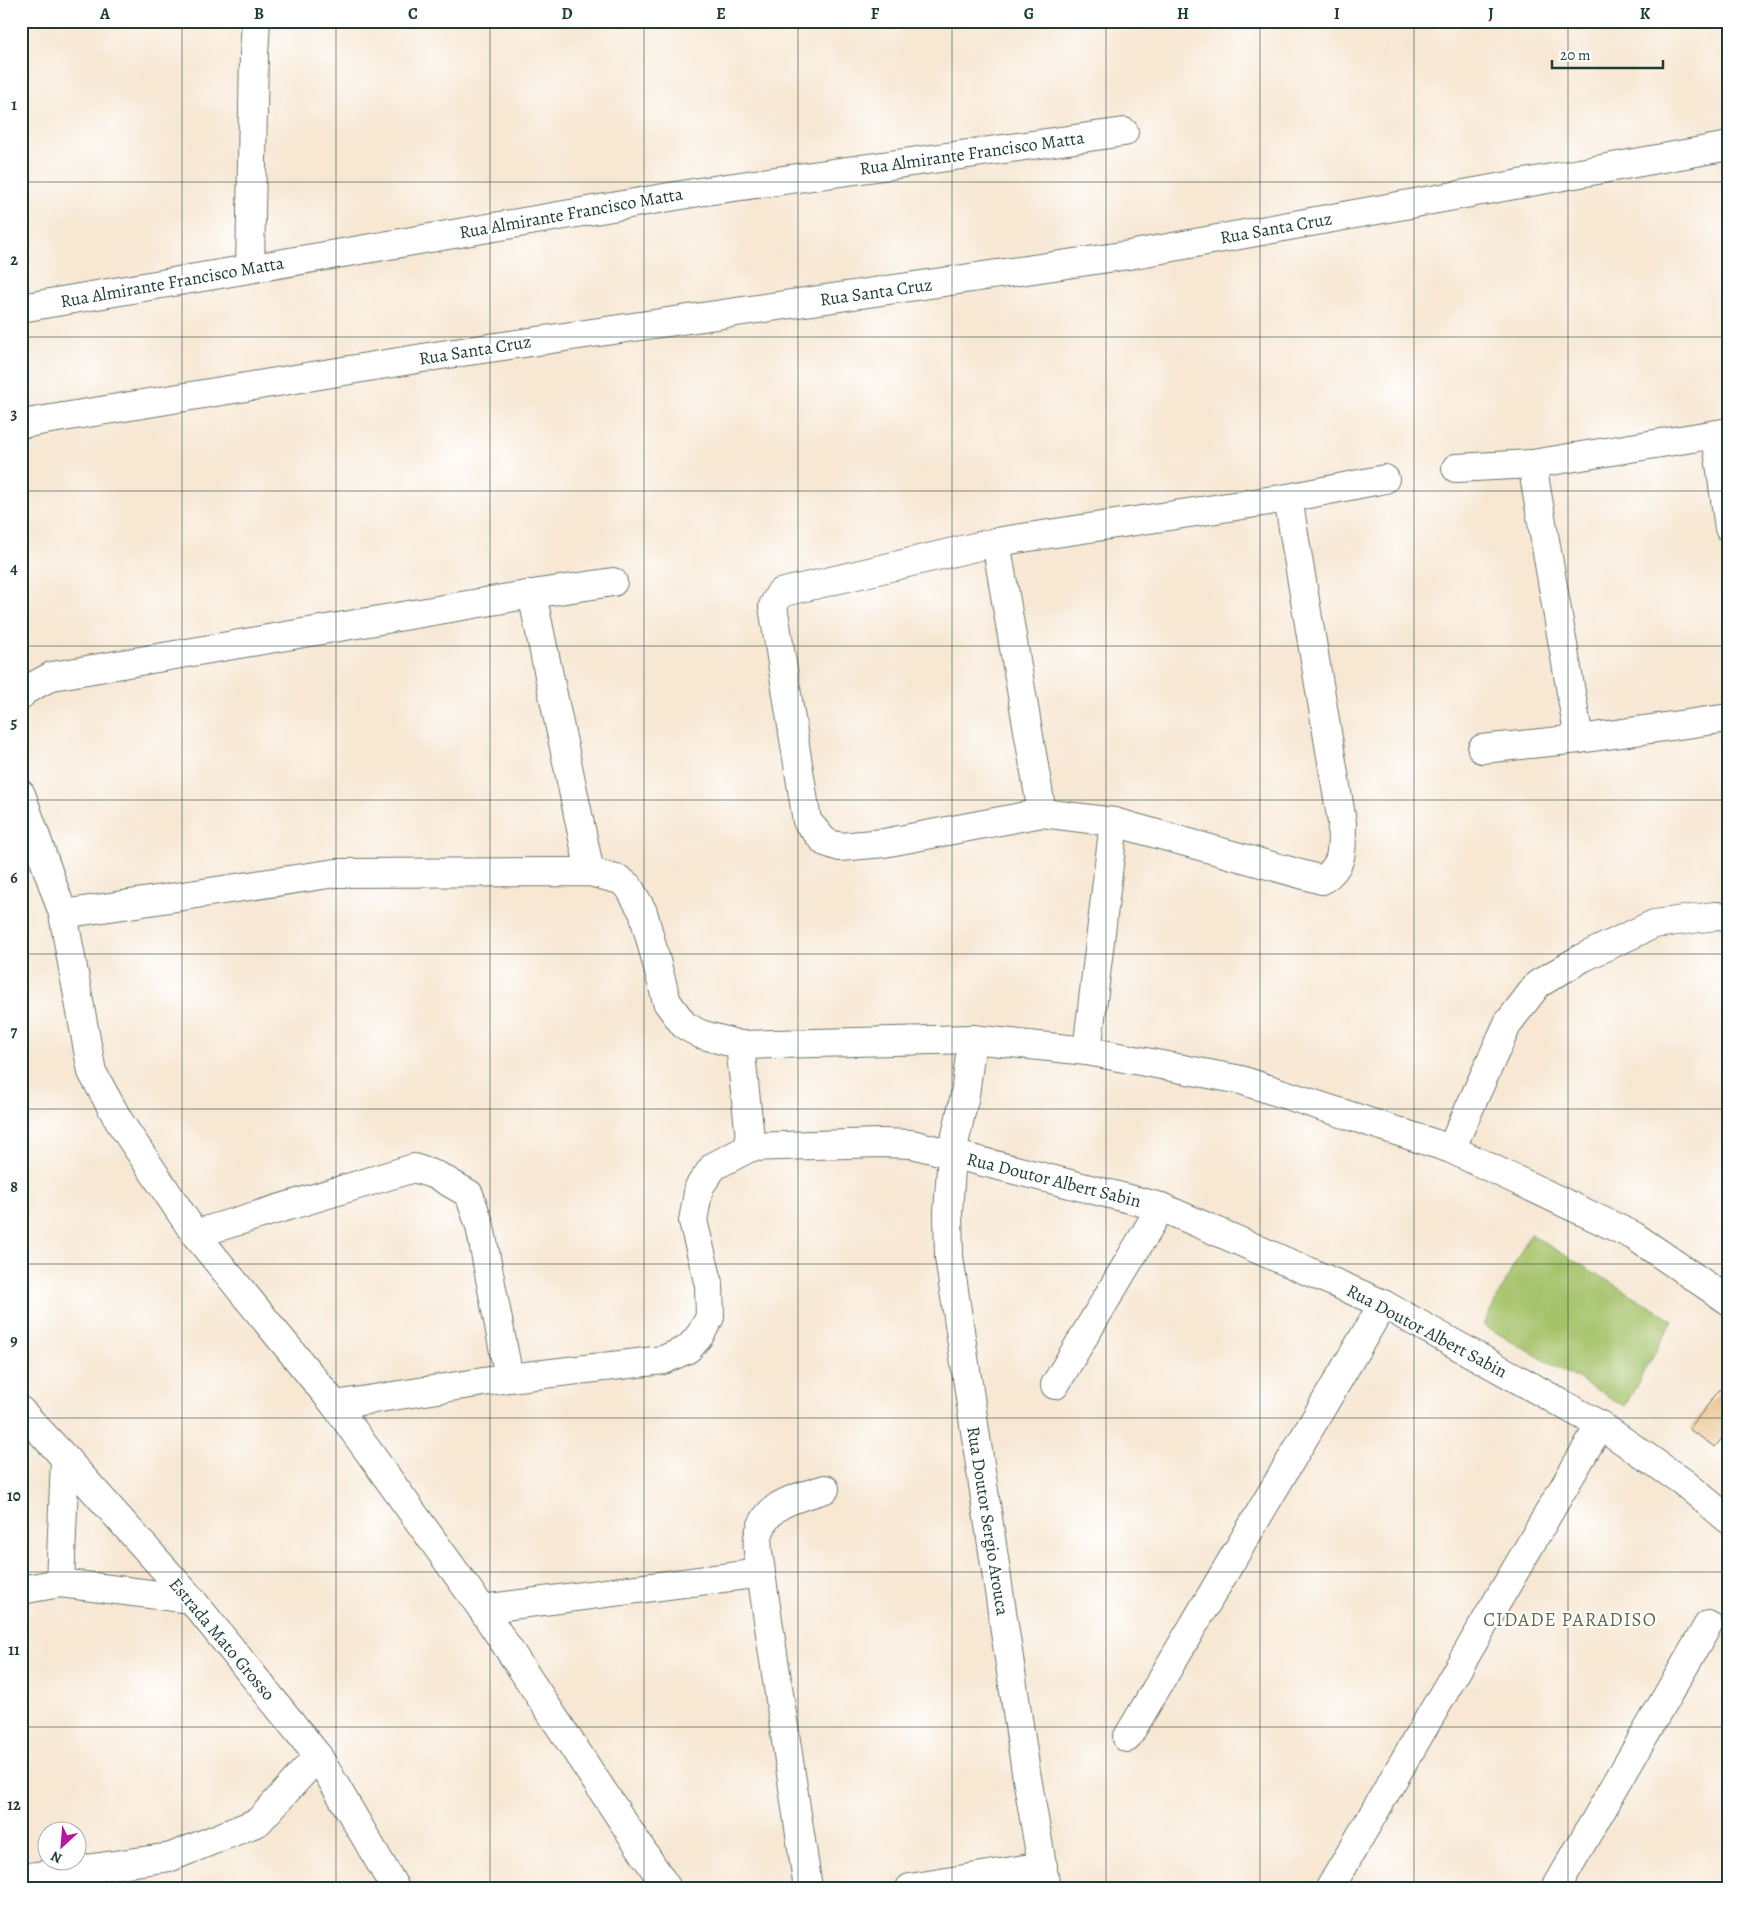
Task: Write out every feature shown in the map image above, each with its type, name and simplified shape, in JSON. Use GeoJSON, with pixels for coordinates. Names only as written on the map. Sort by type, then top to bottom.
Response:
{"type":"FeatureCollection","features":[{"type":"Feature","properties":{"kind":"street"},"geometry":{"type":"LineString","coordinates":[[250,268],[256,21]]}},
{"type":"Feature","properties":{"kind":"street","name":"Rua Almirante Francisco Matta"},"geometry":{"type":"LineString","coordinates":[[21,308],[699,192],[1124,132]]}},
{"type":"Feature","properties":{"kind":"street","name":"Rua Santa Cruz"},"geometry":{"type":"LineString","coordinates":[[21,424],[441,355],[1129,255],[1729,146]]}},
{"type":"Feature","properties":{"kind":"street"},"geometry":{"type":"LineString","coordinates":[[1456,468],[1532,464],[1722,433],[1729,528]]}},
{"type":"Feature","properties":{"kind":"street"},"geometry":{"type":"LineString","coordinates":[[1532,464],[1579,740]]}},
{"type":"Feature","properties":{"kind":"street"},"geometry":{"type":"LineString","coordinates":[[1288,498],[1342,822],[1341,858],[1334,872],[1322,880],[1114,822],[1042,813],[884,843],[840,847],[825,842],[807,821],[772,606],[780,593],[996,542],[1288,498],[1385,479]]}},
{"type":"Feature","properties":{"kind":"street"},"geometry":{"type":"LineString","coordinates":[[996,542],[1042,813]]}},
{"type":"Feature","properties":{"kind":"street"},"geometry":{"type":"LineString","coordinates":[[21,695],[24,691],[52,676],[532,594],[613,582]]}},
{"type":"Feature","properties":{"kind":"street"},"geometry":{"type":"LineString","coordinates":[[532,594],[590,872]]}},
{"type":"Feature","properties":{"kind":"street"},"geometry":{"type":"LineString","coordinates":[[1482,749],[1579,740],[1729,718]]}},
{"type":"Feature","properties":{"kind":"street"},"geometry":{"type":"LineString","coordinates":[[21,794],[63,914],[92,1072],[119,1121],[194,1234],[335,1406],[482,1609],[667,1888]]}},
{"type":"Feature","properties":{"kind":"street"},"geometry":{"type":"LineString","coordinates":[[1087,1051],[1114,822]]}},
{"type":"Feature","properties":{"kind":"street"},"geometry":{"type":"LineString","coordinates":[[63,914],[336,873],[590,872],[620,880],[629,887],[643,912],[667,1002],[684,1025],[700,1034],[740,1045],[972,1039],[1087,1051],[1241,1080],[1451,1149],[1634,1236],[1729,1300]]}},
{"type":"Feature","properties":{"kind":"street"},"geometry":{"type":"LineString","coordinates":[[1451,1149],[1508,1023],[1538,984],[1582,958],[1654,924],[1715,916],[1729,917]]}},
{"type":"Feature","properties":{"kind":"street","name":"Rua Doutor Albert Sabin"},"geometry":{"type":"LineString","coordinates":[[972,1039],[965,1095],[952,1153],[1162,1207],[1383,1304],[1600,1424],[1683,1482],[1729,1520]]}},
{"type":"Feature","properties":{"kind":"street"},"geometry":{"type":"LineString","coordinates":[[740,1045],[751,1148]]}},
{"type":"Feature","properties":{"kind":"street"},"geometry":{"type":"LineString","coordinates":[[335,1406],[509,1378],[663,1360],[688,1349],[700,1335],[710,1317],[709,1284],[693,1221],[699,1187],[714,1166],[751,1148],[889,1143],[912,1144],[952,1153]]}},
{"type":"Feature","properties":{"kind":"street","name":"Rua Doutor Sergio Arouca"},"geometry":{"type":"LineString","coordinates":[[952,1153],[948,1213],[950,1257],[1025,1762],[1045,1877]]}},
{"type":"Feature","properties":{"kind":"street"},"geometry":{"type":"LineString","coordinates":[[194,1234],[414,1168],[438,1176],[468,1194],[480,1226],[509,1378]]}},
{"type":"Feature","properties":{"kind":"street"},"geometry":{"type":"LineString","coordinates":[[1055,1385],[1162,1207]]}},
{"type":"Feature","properties":{"kind":"street"},"geometry":{"type":"LineString","coordinates":[[1127,1738],[1383,1304]]}},
{"type":"Feature","properties":{"kind":"street","name":"Estrada Mato Grosso"},"geometry":{"type":"LineString","coordinates":[[21,1412],[65,1458],[190,1599],[318,1756],[395,1888]]}},
{"type":"Feature","properties":{"kind":"street"},"geometry":{"type":"LineString","coordinates":[[1330,1888],[1600,1424]]}},
{"type":"Feature","properties":{"kind":"street"},"geometry":{"type":"LineString","coordinates":[[60,1583],[65,1458]]}},
{"type":"Feature","properties":{"kind":"street"},"geometry":{"type":"LineString","coordinates":[[808,1888],[761,1573],[758,1539],[767,1516],[779,1504],[825,1489]]}},
{"type":"Feature","properties":{"kind":"street"},"geometry":{"type":"LineString","coordinates":[[482,1609],[761,1573]]}},
{"type":"Feature","properties":{"kind":"street"},"geometry":{"type":"LineString","coordinates":[[21,1590],[60,1583],[190,1599]]}},
{"type":"Feature","properties":{"kind":"street"},"geometry":{"type":"LineString","coordinates":[[1556,1888],[1708,1625]]}},
{"type":"Feature","properties":{"kind":"street"},"geometry":{"type":"LineString","coordinates":[[21,1878],[171,1857],[258,1822],[318,1756]]}},
{"type":"Feature","properties":{"kind":"street"},"geometry":{"type":"LineString","coordinates":[[910,1888],[1045,1877]]}},
{"type":"Feature","properties":{"kind":"green space"},"geometry":{"type":"Polygon","coordinates":[[[1530,1234],[1673,1320],[1625,1406],[1483,1325],[1530,1234]]]}},
{"type":"Feature","properties":{"kind":"building"},"geometry":{"type":"Polygon","coordinates":[[[1721,1388],[1729,1393],[1729,1429],[1715,1447],[1689,1429],[1721,1388]]]}},
{"type":"Feature","properties":{"kind":"district","name":"CIDADE PARADISO"},"geometry":{"type":"Point","coordinates":[1570,1620]}}]}
